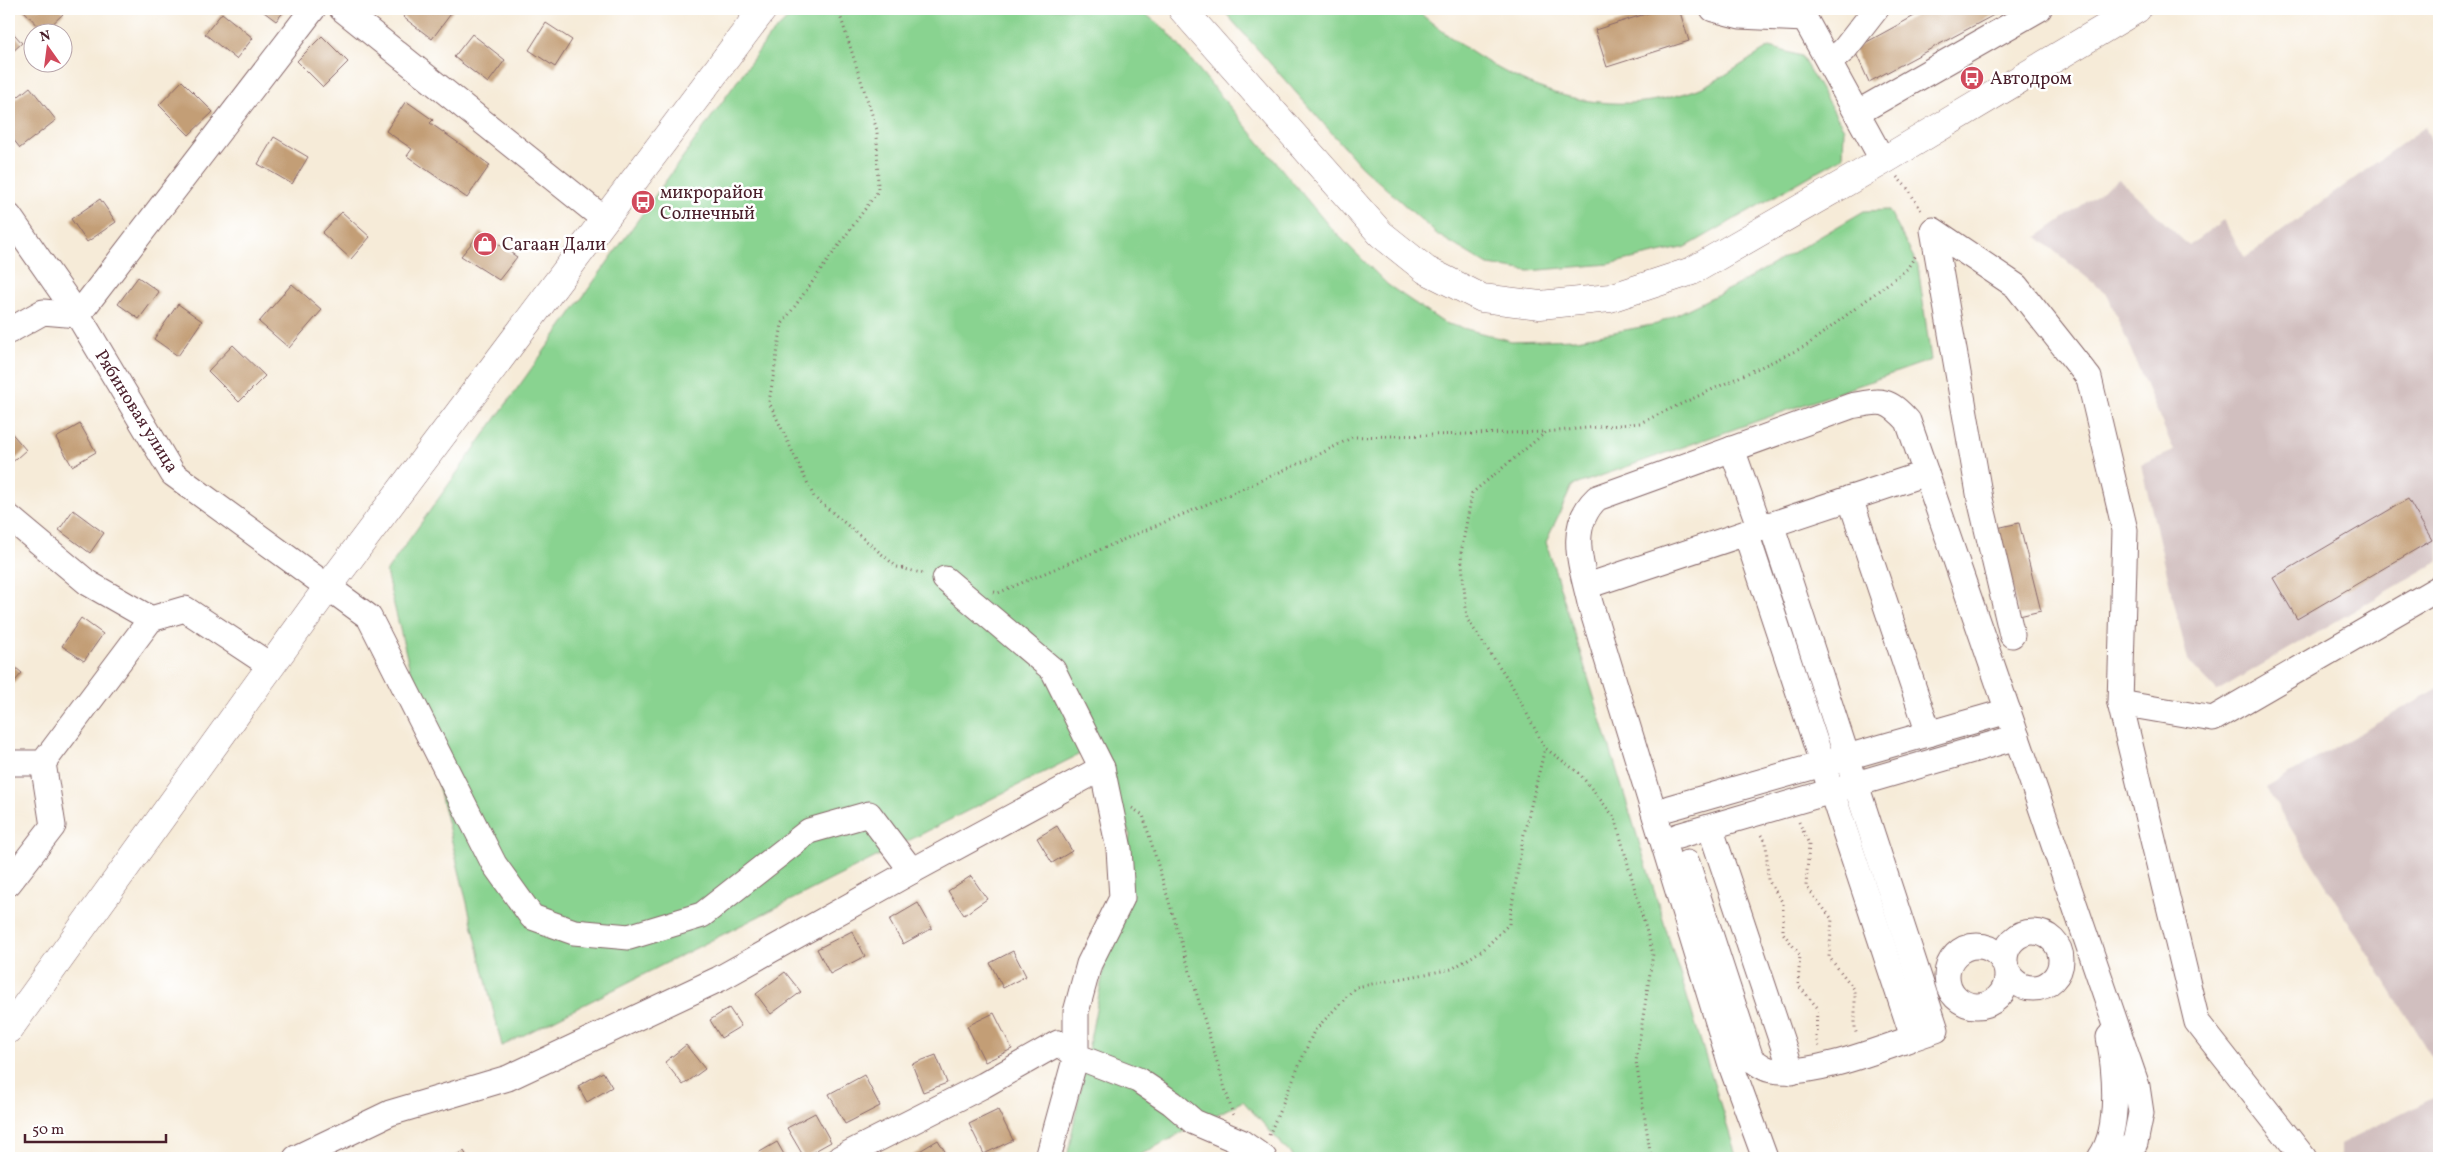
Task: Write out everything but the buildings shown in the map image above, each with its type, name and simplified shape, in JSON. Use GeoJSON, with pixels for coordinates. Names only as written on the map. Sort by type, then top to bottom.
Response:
{"type":"FeatureCollection","features":[{"type":"Feature","properties":{"kind":"main road"},"geometry":{"type":"LineString","coordinates":[[9,1029],[328,587],[763,9]]}},
{"type":"Feature","properties":{"kind":"main road"},"geometry":{"type":"LineString","coordinates":[[1182,9],[1382,234],[1426,270],[1482,298],[1540,305],[1610,298],[1692,271],[1883,161],[2137,9]]}},
{"type":"Feature","properties":{"kind":"street"},"geometry":{"type":"LineString","coordinates":[[9,330],[43,312],[78,315],[314,9]]}},
{"type":"Feature","properties":{"kind":"street"},"geometry":{"type":"LineString","coordinates":[[342,9],[604,220]]}},
{"type":"Feature","properties":{"kind":"street"},"geometry":{"type":"LineString","coordinates":[[1713,9],[1740,16],[1804,14],[1883,161]]}},
{"type":"Feature","properties":{"kind":"street"},"geometry":{"type":"LineString","coordinates":[[1829,62],[1844,50],[1876,9]]}},
{"type":"Feature","properties":{"kind":"street"},"geometry":{"type":"LineString","coordinates":[[1857,113],[2039,9]]}},
{"type":"Feature","properties":{"kind":"street","name":"Рябиновая улица"},"geometry":{"type":"LineString","coordinates":[[9,216],[78,315],[173,474],[370,617],[494,864],[532,917],[574,932],[629,938],[702,915],[808,832],[869,814],[912,870]]}},
{"type":"Feature","properties":{"kind":"street"},"geometry":{"type":"LineString","coordinates":[[1933,230],[1980,499],[2012,635]]}},
{"type":"Feature","properties":{"kind":"street"},"geometry":{"type":"LineString","coordinates":[[1933,230],[2016,286],[2089,378],[2124,530],[2120,703],[2197,1022],[2304,1158]]}},
{"type":"Feature","properties":{"kind":"street"},"geometry":{"type":"LineString","coordinates":[[1765,1158],[1729,1059],[1590,603],[1578,550],[1580,522],[1586,508],[1597,498],[1851,406],[1875,401],[1893,404],[1908,421],[2137,1086],[2142,1113],[2135,1143],[2116,1158]]}},
{"type":"Feature","properties":{"kind":"street"},"geometry":{"type":"LineString","coordinates":[[1732,449],[1759,529],[1856,784],[1924,993],[1924,1033]]}},
{"type":"Feature","properties":{"kind":"street"},"geometry":{"type":"LineString","coordinates":[[1596,583],[1926,472]]}},
{"type":"Feature","properties":{"kind":"street"},"geometry":{"type":"LineString","coordinates":[[1621,489],[1602,500],[1590,517],[1586,538],[1596,583],[1751,1059],[1768,1070],[1792,1072],[1826,1065],[1924,1033]]}},
{"type":"Feature","properties":{"kind":"street"},"geometry":{"type":"LineString","coordinates":[[1850,498],[1929,734]]}},
{"type":"Feature","properties":{"kind":"street"},"geometry":{"type":"LineString","coordinates":[[9,517],[19,541],[88,584],[151,619]]}},
{"type":"Feature","properties":{"kind":"street"},"geometry":{"type":"LineString","coordinates":[[1759,529],[1823,764],[1924,1033]]}},
{"type":"Feature","properties":{"kind":"street"},"geometry":{"type":"LineString","coordinates":[[945,579],[1053,670],[1102,768],[1119,849],[1122,898],[1089,964],[1076,1012],[1076,1056],[1048,1158]]}},
{"type":"Feature","properties":{"kind":"street"},"geometry":{"type":"LineString","coordinates":[[2120,703],[2213,719],[2439,588]]}},
{"type":"Feature","properties":{"kind":"street"},"geometry":{"type":"LineString","coordinates":[[9,883],[53,826],[43,763],[151,619],[185,609],[271,666]]}},
{"type":"Feature","properties":{"kind":"street"},"geometry":{"type":"LineString","coordinates":[[1670,808],[2008,711]]}},
{"type":"Feature","properties":{"kind":"street"},"geometry":{"type":"LineString","coordinates":[[1678,836],[2017,737]]}},
{"type":"Feature","properties":{"kind":"street"},"geometry":{"type":"LineString","coordinates":[[9,763],[43,763]]}},
{"type":"Feature","properties":{"kind":"street"},"geometry":{"type":"LineString","coordinates":[[296,1158],[390,1113],[508,1078],[693,992],[912,870],[1102,768]]}},
{"type":"Feature","properties":{"kind":"street"},"geometry":{"type":"LineString","coordinates":[[1710,827],[1792,1072]]}},
{"type":"Feature","properties":{"kind":"street"},"geometry":{"type":"LineString","coordinates":[[2060,951],[2053,940],[2045,934],[2026,932],[2010,943],[2006,951],[2007,970],[2004,990],[1990,1004],[1970,1005],[1956,998],[1948,985],[1949,965],[1961,950],[1970,946],[1980,946],[1998,953],[2007,970],[2012,978],[2027,987],[2044,986],[2058,974],[2061,965],[2060,951]]}},
{"type":"Feature","properties":{"kind":"street"},"geometry":{"type":"LineString","coordinates":[[2060,951],[2087,942]]}},
{"type":"Feature","properties":{"kind":"street"},"geometry":{"type":"LineString","coordinates":[[2097,970],[2112,1052],[2115,1090],[2111,1130],[2100,1158]]}},
{"type":"Feature","properties":{"kind":"street"},"geometry":{"type":"LineString","coordinates":[[1924,993],[1948,985]]}},
{"type":"Feature","properties":{"kind":"street"},"geometry":{"type":"LineString","coordinates":[[840,1158],[984,1086],[1058,1043],[1076,1056],[1138,1080],[1172,1103],[1194,1122],[1254,1153]]}},
{"type":"Feature","properties":{"kind":"path"},"geometry":{"type":"LineString","coordinates":[[838,9],[877,130],[878,191],[782,324],[769,402],[814,497],[897,567],[945,579]]}},
{"type":"Feature","properties":{"kind":"path"},"geometry":{"type":"LineString","coordinates":[[989,590],[998,592],[1228,495],[1353,437],[1546,432],[1640,423],[1806,346],[1907,269],[1933,230],[1908,189],[1883,161]]}},
{"type":"Feature","properties":{"kind":"path"},"geometry":{"type":"LineString","coordinates":[[1546,432],[1472,493],[1461,553],[1467,619],[1510,682],[1545,748],[1579,773],[1615,818],[1653,954],[1636,1061],[1651,1158]]}},
{"type":"Feature","properties":{"kind":"path"},"geometry":{"type":"LineString","coordinates":[[1254,1153],[1314,1031],[1356,987],[1452,969],[1484,949],[1509,924],[1523,838],[1545,748]]}},
{"type":"Feature","properties":{"kind":"path"},"geometry":{"type":"LineString","coordinates":[[1108,803],[1117,799],[1143,814],[1254,1153]]}},
{"type":"Feature","properties":{"kind":"path"},"geometry":{"type":"LineString","coordinates":[[1792,803],[1808,844],[1806,886],[1832,919],[1829,957],[1854,990],[1855,1029],[1863,1054]]}},
{"type":"Feature","properties":{"kind":"path"},"geometry":{"type":"LineString","coordinates":[[1748,816],[1766,842],[1768,880],[1783,903],[1783,934],[1800,955],[1798,985],[1817,1007],[1816,1038],[1826,1065]]}},
{"type":"Feature","properties":{"kind":"shaded area"},"geometry":{"type":"Polygon","coordinates":[[[2425,127],[2439,159],[2439,561],[2217,691],[2188,661],[2141,465],[2174,451],[2107,294],[2037,237],[2119,179],[2189,246],[2223,220],[2245,258],[2425,127]]]}},
{"type":"Feature","properties":{"kind":"shaded area"},"geometry":{"type":"Polygon","coordinates":[[[2439,687],[2439,1069],[2266,788],[2439,687]]]}},
{"type":"Feature","properties":{"kind":"shaded area"},"geometry":{"type":"Polygon","coordinates":[[[2439,1095],[2439,1158],[2340,1158],[2340,1145],[2439,1095]]]}},
{"type":"Feature","properties":{"kind":"green space"},"geometry":{"type":"Polygon","coordinates":[[[798,9],[1139,9],[1166,30],[1329,226],[1388,285],[1444,323],[1511,341],[1577,339],[1657,324],[1739,284],[1864,211],[1889,210],[1918,266],[1931,360],[1572,486],[1546,542],[1737,1158],[1294,1158],[1243,1101],[1134,1158],[1067,1158],[1130,835],[1090,749],[502,1046],[386,572],[768,38],[798,9]]]}},
{"type":"Feature","properties":{"kind":"green space"},"geometry":{"type":"Polygon","coordinates":[[[1222,9],[1415,9],[1479,57],[1512,76],[1546,90],[1582,100],[1619,103],[1658,100],[1698,89],[1715,81],[1770,47],[1801,56],[1844,129],[1843,157],[1686,247],[1609,264],[1529,271],[1488,265],[1438,235],[1361,166],[1222,9]]]}},
{"type":"Feature","properties":{"kind":"place","name":"Автодром"},"geometry":{"type":"Point","coordinates":[1972,78]}},
{"type":"Feature","properties":{"kind":"place","name":"микрорайон Солнечный"},"geometry":{"type":"Point","coordinates":[643,202]}},
{"type":"Feature","properties":{"kind":"place","name":"Сагаан Дали"},"geometry":{"type":"Point","coordinates":[485,244]}}]}
